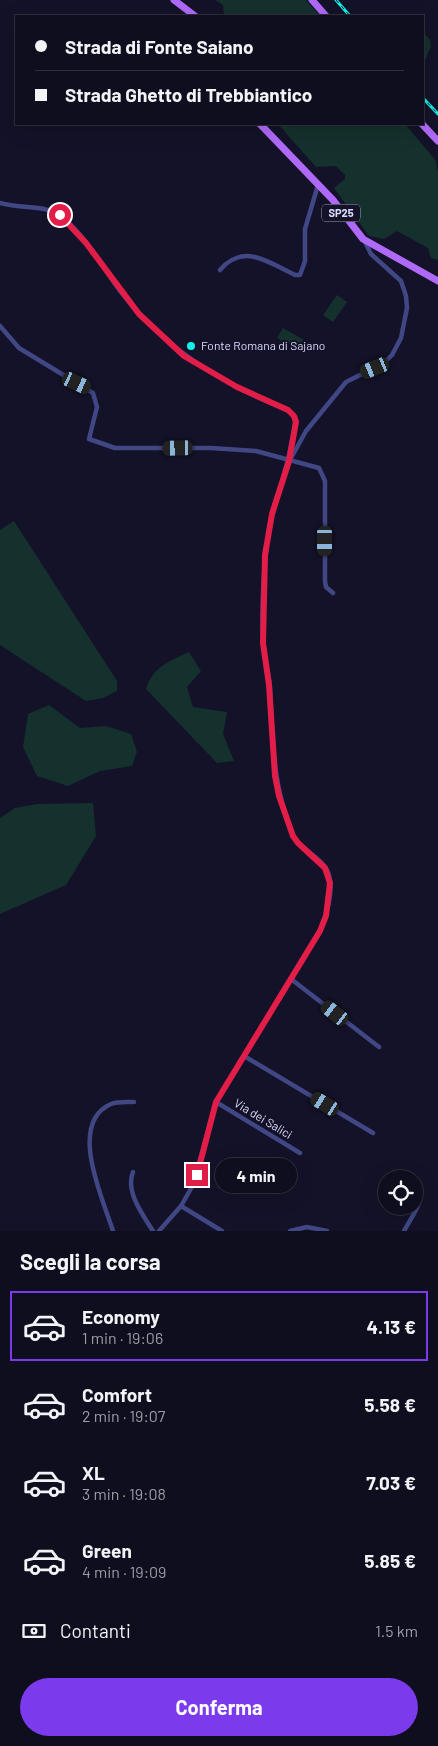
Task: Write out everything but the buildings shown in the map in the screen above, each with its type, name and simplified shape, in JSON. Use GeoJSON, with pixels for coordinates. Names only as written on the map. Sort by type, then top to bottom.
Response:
{"type":"FeatureCollection","features":[{"type":"Feature","properties":{"kind":"main road"},"geometry":{"type":"LineString","coordinates":[[174,0],[194,15]]}},
{"type":"Feature","properties":{"kind":"main road"},"geometry":{"type":"LineString","coordinates":[[312,0],[325,15]]}},
{"type":"Feature","properties":{"kind":"main road","name":"SP25"},"geometry":{"type":"LineString","coordinates":[[261,125],[318,185],[363,239],[438,281]]}},
{"type":"Feature","properties":{"kind":"main road"},"geometry":{"type":"LineString","coordinates":[[423,125],[438,141]]}},
{"type":"Feature","properties":{"kind":"street"},"geometry":{"type":"LineString","coordinates":[[220,270],[233,258],[249,256],[263,259],[296,275],[300,274],[305,261],[305,230],[318,185]]}},
{"type":"Feature","properties":{"kind":"street"},"geometry":{"type":"LineString","coordinates":[[0,203],[45,209],[60,215],[86,243],[139,314],[184,356],[237,387],[288,410],[294,416],[296,422],[289,461],[272,514],[265,555],[263,643],[269,685],[271,739],[279,796],[293,836],[325,868],[330,883],[326,916],[320,931],[216,1102],[206,1132],[200,1165],[193,1185],[181,1206],[160,1231]]}},
{"type":"Feature","properties":{"kind":"street"},"geometry":{"type":"LineString","coordinates":[[289,461],[295,455],[306,431],[346,382],[384,363],[392,355],[401,338],[408,308],[401,281],[371,254],[363,239]]}},
{"type":"Feature","properties":{"kind":"street"},"geometry":{"type":"LineString","coordinates":[[0,326],[19,348],[93,393],[97,407],[89,439],[115,448],[211,448],[256,451],[289,461],[313,465],[324,473],[325,580],[326,587],[333,593]]}},
{"type":"Feature","properties":{"kind":"street"},"geometry":{"type":"LineString","coordinates":[[291,979],[379,1047]]}},
{"type":"Feature","properties":{"kind":"street"},"geometry":{"type":"LineString","coordinates":[[244,1056],[373,1133]]}},
{"type":"Feature","properties":{"kind":"street"},"geometry":{"type":"LineString","coordinates":[[113,1231],[95,1174],[89,1132],[92,1120],[101,1110],[117,1102],[134,1102]]}},
{"type":"Feature","properties":{"kind":"street","name":"Via dei Salici"},"geometry":{"type":"LineString","coordinates":[[216,1102],[300,1153]]}},
{"type":"Feature","properties":{"kind":"street"},"geometry":{"type":"LineString","coordinates":[[133,1172],[131,1188],[140,1211],[153,1231]]}},
{"type":"Feature","properties":{"kind":"street"},"geometry":{"type":"LineString","coordinates":[[181,1206],[222,1231]]}},
{"type":"Feature","properties":{"kind":"street"},"geometry":{"type":"LineString","coordinates":[[404,1231],[413,1215]]}},
{"type":"Feature","properties":{"kind":"street"},"geometry":{"type":"LineString","coordinates":[[290,1231],[307,1227],[327,1231]]}},
{"type":"Feature","properties":{"kind":"green space"},"geometry":{"type":"Polygon","coordinates":[[[215,0],[306,0],[319,15],[224,15],[223,5],[215,0]]]}},
{"type":"Feature","properties":{"kind":"green space"},"geometry":{"type":"Polygon","coordinates":[[[424,33],[430,40],[431,46],[424,63],[424,33]]]}},
{"type":"Feature","properties":{"kind":"green space"},"geometry":{"type":"Polygon","coordinates":[[[279,125],[406,125],[436,161],[438,173],[438,260],[431,258],[428,248],[397,231],[384,239],[369,236],[334,188],[345,179],[345,175],[336,166],[316,167],[279,125]]]}},
{"type":"Feature","properties":{"kind":"green space"},"geometry":{"type":"Polygon","coordinates":[[[337,295],[347,302],[333,322],[323,315],[337,295]]]}},
{"type":"Feature","properties":{"kind":"green space"},"geometry":{"type":"Polygon","coordinates":[[[283,328],[304,340],[299,350],[277,338],[283,328]]]}},
{"type":"Feature","properties":{"kind":"green space"},"geometry":{"type":"Polygon","coordinates":[[[14,521],[117,681],[117,691],[103,698],[86,701],[0,645],[0,530],[14,521]]]}},
{"type":"Feature","properties":{"kind":"green space"},"geometry":{"type":"Polygon","coordinates":[[[189,652],[201,671],[187,687],[193,707],[227,712],[223,734],[234,761],[217,763],[146,689],[157,670],[168,662],[189,652]]]}},
{"type":"Feature","properties":{"kind":"green space"},"geometry":{"type":"Polygon","coordinates":[[[49,705],[80,728],[106,726],[131,734],[137,752],[132,766],[100,771],[68,786],[37,776],[23,747],[28,714],[49,705]]]}},
{"type":"Feature","properties":{"kind":"green space"},"geometry":{"type":"Polygon","coordinates":[[[93,803],[96,836],[66,885],[0,914],[0,818],[15,808],[37,804],[93,803]]]}},
{"type":"Feature","properties":{"kind":"railway"},"geometry":{"type":"LineString","coordinates":[[336,0],[349,15]]}},
{"type":"Feature","properties":{"kind":"railway"},"geometry":{"type":"LineString","coordinates":[[424,99],[438,114]]}},
{"type":"Feature","properties":{"kind":"place","name":"Fonte Romana di Sajano"},"geometry":{"type":"Point","coordinates":[191,346]}},
{"type":"Feature","properties":{"kind":"route"},"geometry":{"type":"LineString","coordinates":[[60,215],[86,243],[139,314],[184,356],[237,387],[288,410],[294,416],[296,422],[289,461],[272,514],[265,555],[263,643],[269,685],[271,739],[279,796],[293,836],[298,843],[315,857],[329,875],[330,895],[326,916],[320,931],[216,1102],[210,1115],[197,1175]]}}]}
